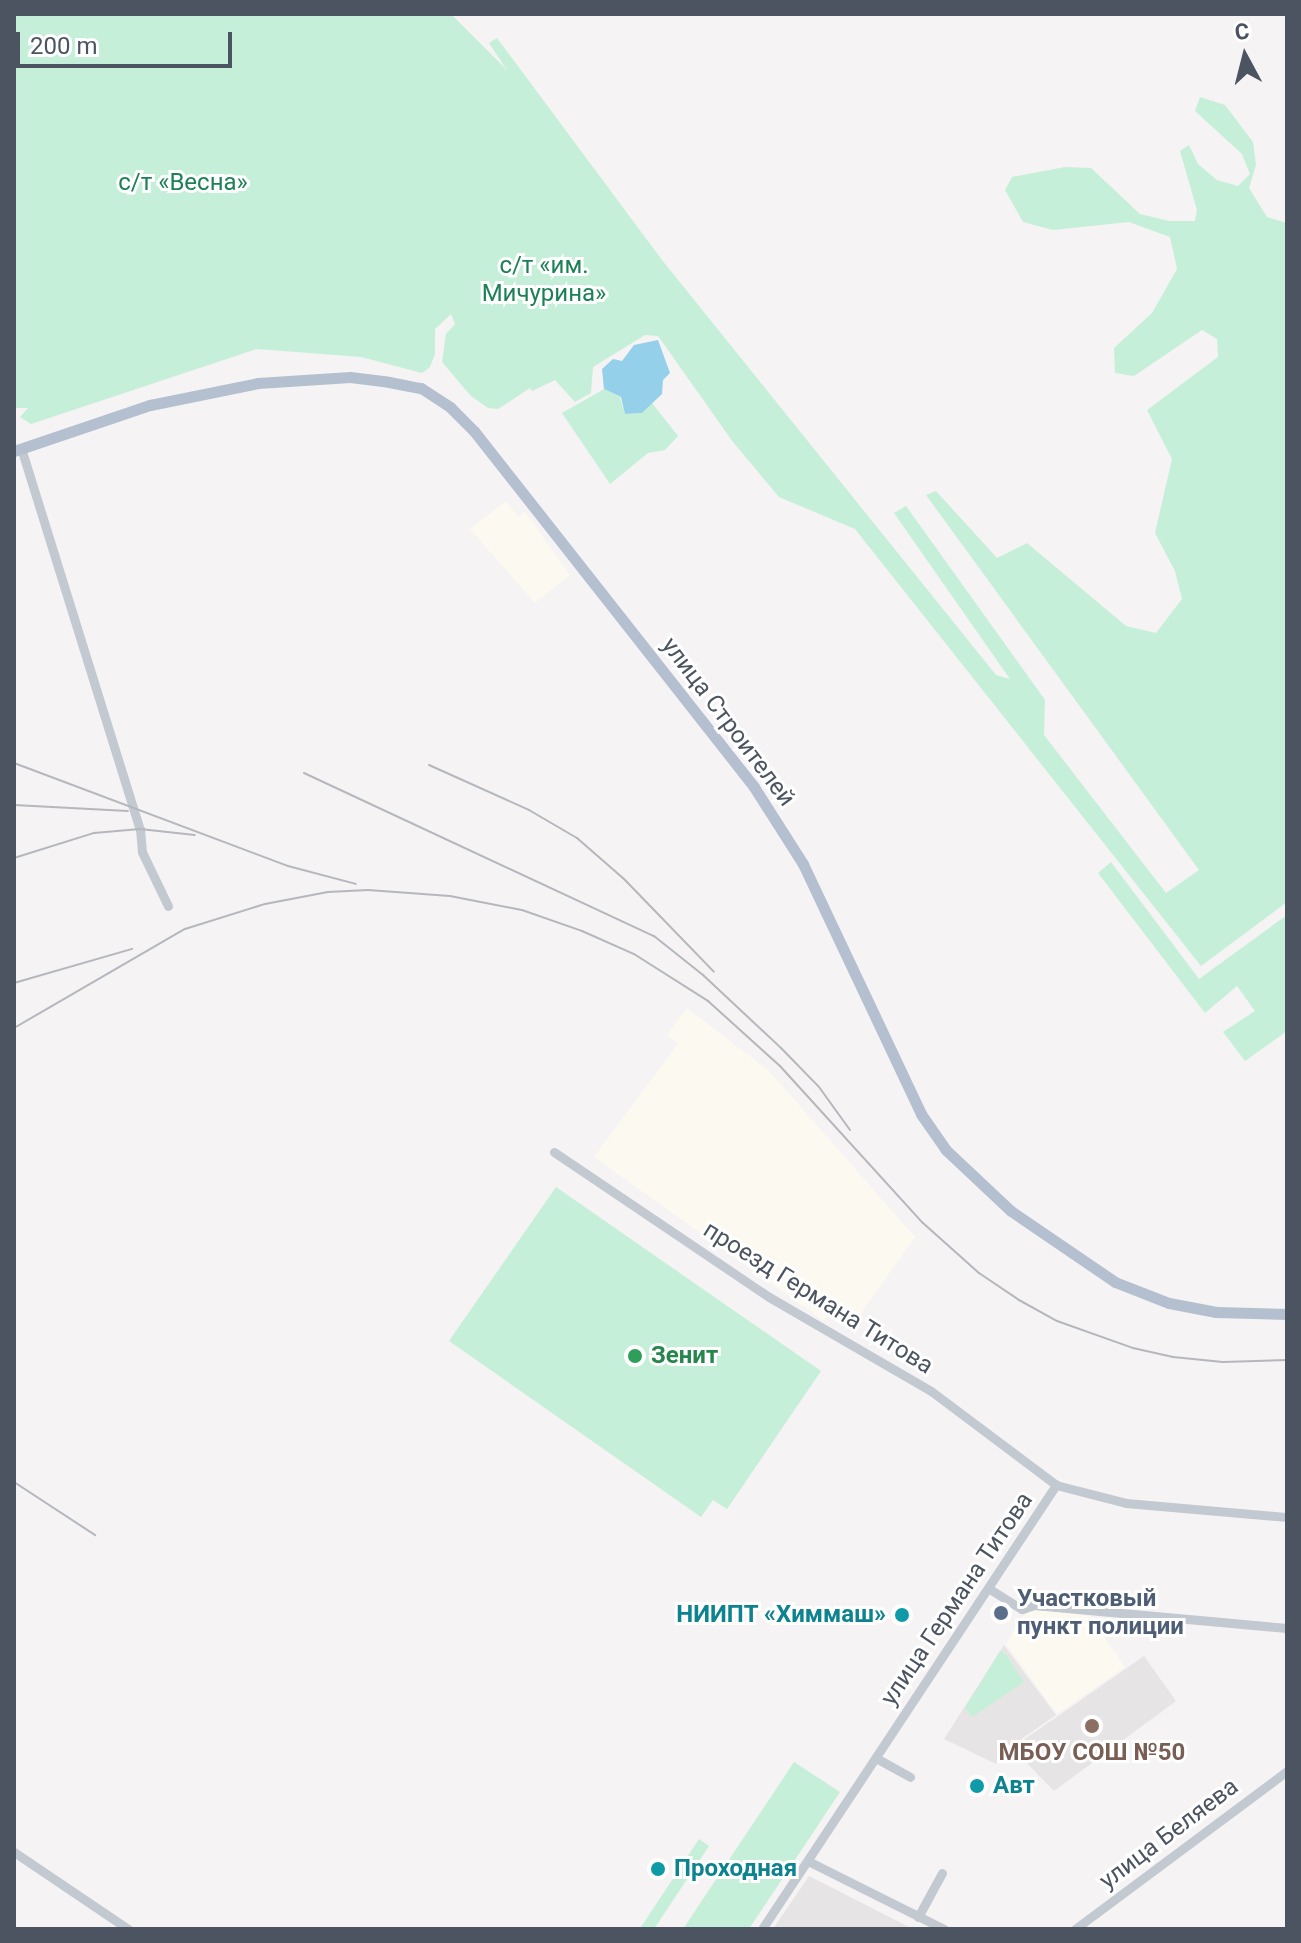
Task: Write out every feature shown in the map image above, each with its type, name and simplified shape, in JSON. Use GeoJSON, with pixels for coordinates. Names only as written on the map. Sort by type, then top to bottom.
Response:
{"type":"FeatureCollection","features":[{"type":"Feature","properties":{"kind":"main road","name":"улица Строителей"},"geometry":{"type":"LineString","coordinates":[[18,450],[150,405],[258,383],[350,377],[421,388],[450,407],[474,431],[754,787],[803,864],[921,1114],[946,1150],[1029,1224],[1115,1282],[1169,1303],[1216,1312],[1287,1314]]}},
{"type":"Feature","properties":{"kind":"street"},"geometry":{"type":"LineString","coordinates":[[18,450],[140,829],[142,852],[168,906]]}},
{"type":"Feature","properties":{"kind":"street","name":"проезд Германа Титова"},"geometry":{"type":"LineString","coordinates":[[554,1152],[769,1297],[931,1391],[1056,1485]]}},
{"type":"Feature","properties":{"kind":"street","name":"улица Германа Титова"},"geometry":{"type":"LineString","coordinates":[[762,1929],[1056,1485],[1126,1503],[1287,1517]]}},
{"type":"Feature","properties":{"kind":"street"},"geometry":{"type":"LineString","coordinates":[[988,1588],[1022,1609],[1034,1605],[1287,1628]]}},
{"type":"Feature","properties":{"kind":"street"},"geometry":{"type":"LineString","coordinates":[[876,1758],[910,1777]]}},
{"type":"Feature","properties":{"kind":"street","name":"улица Беляева"},"geometry":{"type":"LineString","coordinates":[[1075,1929],[1287,1771]]}},
{"type":"Feature","properties":{"kind":"street"},"geometry":{"type":"LineString","coordinates":[[14,1852],[128,1929]]}},
{"type":"Feature","properties":{"kind":"street"},"geometry":{"type":"LineString","coordinates":[[808,1861],[944,1929]]}},
{"type":"Feature","properties":{"kind":"street"},"geometry":{"type":"LineString","coordinates":[[918,1917],[942,1873]]}},
{"type":"Feature","properties":{"kind":"street"},"geometry":{"type":"LineString","coordinates":[[1087,1920],[1094,1929]]}},
{"type":"Feature","properties":{"kind":"shaded area"},"geometry":{"type":"Polygon","coordinates":[[[506,501],[518,517],[525,512],[570,575],[535,603],[470,529],[506,501]]]}},
{"type":"Feature","properties":{"kind":"shaded area"},"geometry":{"type":"Polygon","coordinates":[[[687,1008],[769,1071],[915,1237],[852,1326],[839,1318],[842,1314],[834,1308],[824,1321],[594,1157],[678,1044],[667,1035],[687,1008]]]}},
{"type":"Feature","properties":{"kind":"shaded area"},"geometry":{"type":"Polygon","coordinates":[[[1033,1609],[1090,1616],[1125,1667],[1057,1714],[1006,1644],[1021,1618],[1033,1609]]]}},
{"type":"Feature","properties":{"kind":"shaded area"},"geometry":{"type":"Polygon","coordinates":[[[1004,1645],[1056,1715],[1004,1751],[996,1764],[944,1739],[1004,1645]]]}},
{"type":"Feature","properties":{"kind":"shaded area","name":"МБОУ СОШ №50"},"geometry":{"type":"Polygon","coordinates":[[[1144,1656],[1176,1701],[1054,1791],[1012,1748],[1144,1656]]]}},
{"type":"Feature","properties":{"kind":"shaded area"},"geometry":{"type":"Polygon","coordinates":[[[809,1876],[858,1901],[913,1929],[773,1929],[809,1876]]]}},
{"type":"Feature","properties":{"kind":"green space"},"geometry":{"type":"Polygon","coordinates":[[[14,14],[451,14],[507,70],[489,43],[497,38],[662,260],[996,675],[1010,679],[894,513],[906,506],[1045,700],[1044,735],[1166,893],[1199,870],[926,495],[936,491],[997,558],[1027,543],[1126,626],[1156,633],[1182,599],[1175,571],[1155,533],[1172,459],[1147,410],[1218,357],[1217,339],[1202,330],[1134,376],[1115,373],[1114,348],[1152,313],[1177,269],[1170,237],[1129,222],[1053,230],[1023,222],[1005,190],[1012,177],[1065,167],[1091,168],[1140,214],[1169,221],[1195,221],[1197,210],[1180,151],[1189,145],[1198,164],[1217,180],[1238,186],[1250,174],[1242,154],[1195,111],[1200,97],[1225,105],[1253,142],[1256,165],[1249,188],[1267,217],[1287,223],[1287,902],[1201,966],[855,529],[779,497],[733,442],[658,336],[645,335],[593,367],[591,393],[575,402],[555,380],[532,391],[530,388],[498,409],[488,408],[471,396],[442,362],[446,334],[455,324],[451,314],[435,329],[435,354],[430,367],[422,373],[361,357],[257,349],[31,424],[20,417],[28,408],[14,408],[14,14]]]}},
{"type":"Feature","properties":{"kind":"green space"},"geometry":{"type":"Polygon","coordinates":[[[604,389],[620,397],[625,414],[642,413],[652,403],[678,436],[665,450],[648,453],[610,484],[562,413],[604,389]]]}},
{"type":"Feature","properties":{"kind":"green space"},"geometry":{"type":"Polygon","coordinates":[[[1111,862],[1199,979],[1287,915],[1287,1031],[1245,1061],[1223,1032],[1255,1011],[1237,986],[1205,1013],[1098,873],[1111,862]]]}},
{"type":"Feature","properties":{"kind":"green space","name":"Зенит"},"geometry":{"type":"Polygon","coordinates":[[[556,1187],[821,1371],[727,1509],[713,1500],[701,1517],[449,1341],[556,1187]]]}},
{"type":"Feature","properties":{"kind":"green space"},"geometry":{"type":"Polygon","coordinates":[[[1000,1651],[1006,1654],[1024,1682],[972,1717],[965,1708],[1000,1651]]]}},
{"type":"Feature","properties":{"kind":"green space"},"geometry":{"type":"Polygon","coordinates":[[[794,1762],[840,1792],[749,1929],[683,1929],[794,1762]]]}},
{"type":"Feature","properties":{"kind":"green space"},"geometry":{"type":"Polygon","coordinates":[[[699,1839],[709,1846],[654,1929],[644,1929],[641,1927],[699,1839]]]}},
{"type":"Feature","properties":{"kind":"water"},"geometry":{"type":"Polygon","coordinates":[[[658,340],[670,373],[663,380],[662,394],[642,413],[625,414],[621,397],[604,389],[602,369],[613,359],[622,361],[634,345],[658,340]]]}},
{"type":"Feature","properties":{"kind":"railway"},"geometry":{"type":"LineString","coordinates":[[14,763],[288,866],[356,884]]}},
{"type":"Feature","properties":{"kind":"railway"},"geometry":{"type":"LineString","coordinates":[[429,765],[529,810],[577,838],[624,879],[714,972]]}},
{"type":"Feature","properties":{"kind":"railway"},"geometry":{"type":"LineString","coordinates":[[304,773],[654,936],[703,975],[781,1048],[819,1087],[850,1130]]}},
{"type":"Feature","properties":{"kind":"railway"},"geometry":{"type":"LineString","coordinates":[[14,805],[128,811]]}},
{"type":"Feature","properties":{"kind":"railway"},"geometry":{"type":"LineString","coordinates":[[14,858],[94,833],[140,829],[195,835]]}},
{"type":"Feature","properties":{"kind":"railway"},"geometry":{"type":"LineString","coordinates":[[14,1028],[185,929],[265,904],[328,892],[368,890],[450,896],[522,910],[634,954],[708,1001],[780,1066],[923,1223],[979,1273],[1019,1300],[1057,1321],[1133,1348],[1173,1357],[1223,1362],[1287,1360]]}},
{"type":"Feature","properties":{"kind":"railway"},"geometry":{"type":"LineString","coordinates":[[14,983],[132,949]]}},
{"type":"Feature","properties":{"kind":"railway"},"geometry":{"type":"LineString","coordinates":[[14,1482],[95,1535]]}},
{"type":"Feature","properties":{"kind":"place","name":"Зенит"},"geometry":{"type":"Point","coordinates":[635,1356]}},
{"type":"Feature","properties":{"kind":"place","name":"Участковый пункт полиции"},"geometry":{"type":"Point","coordinates":[1001,1613]}},
{"type":"Feature","properties":{"kind":"place","name":"НИИПТ «Химмаш»"},"geometry":{"type":"Point","coordinates":[902,1615]}},
{"type":"Feature","properties":{"kind":"place","name":"МБОУ СОШ №50"},"geometry":{"type":"Point","coordinates":[1092,1726]}},
{"type":"Feature","properties":{"kind":"place","name":"Авт"},"geometry":{"type":"Point","coordinates":[977,1786]}},
{"type":"Feature","properties":{"kind":"place","name":"Проходная"},"geometry":{"type":"Point","coordinates":[658,1869]}},
{"type":"Feature","properties":{"kind":"park label","name":"с/т «Весна»"},"geometry":{"type":"Point","coordinates":[183,183]}},
{"type":"Feature","properties":{"kind":"park label","name":"с/т «им. Мичурина»"},"geometry":{"type":"Point","coordinates":[544,280]}}]}
